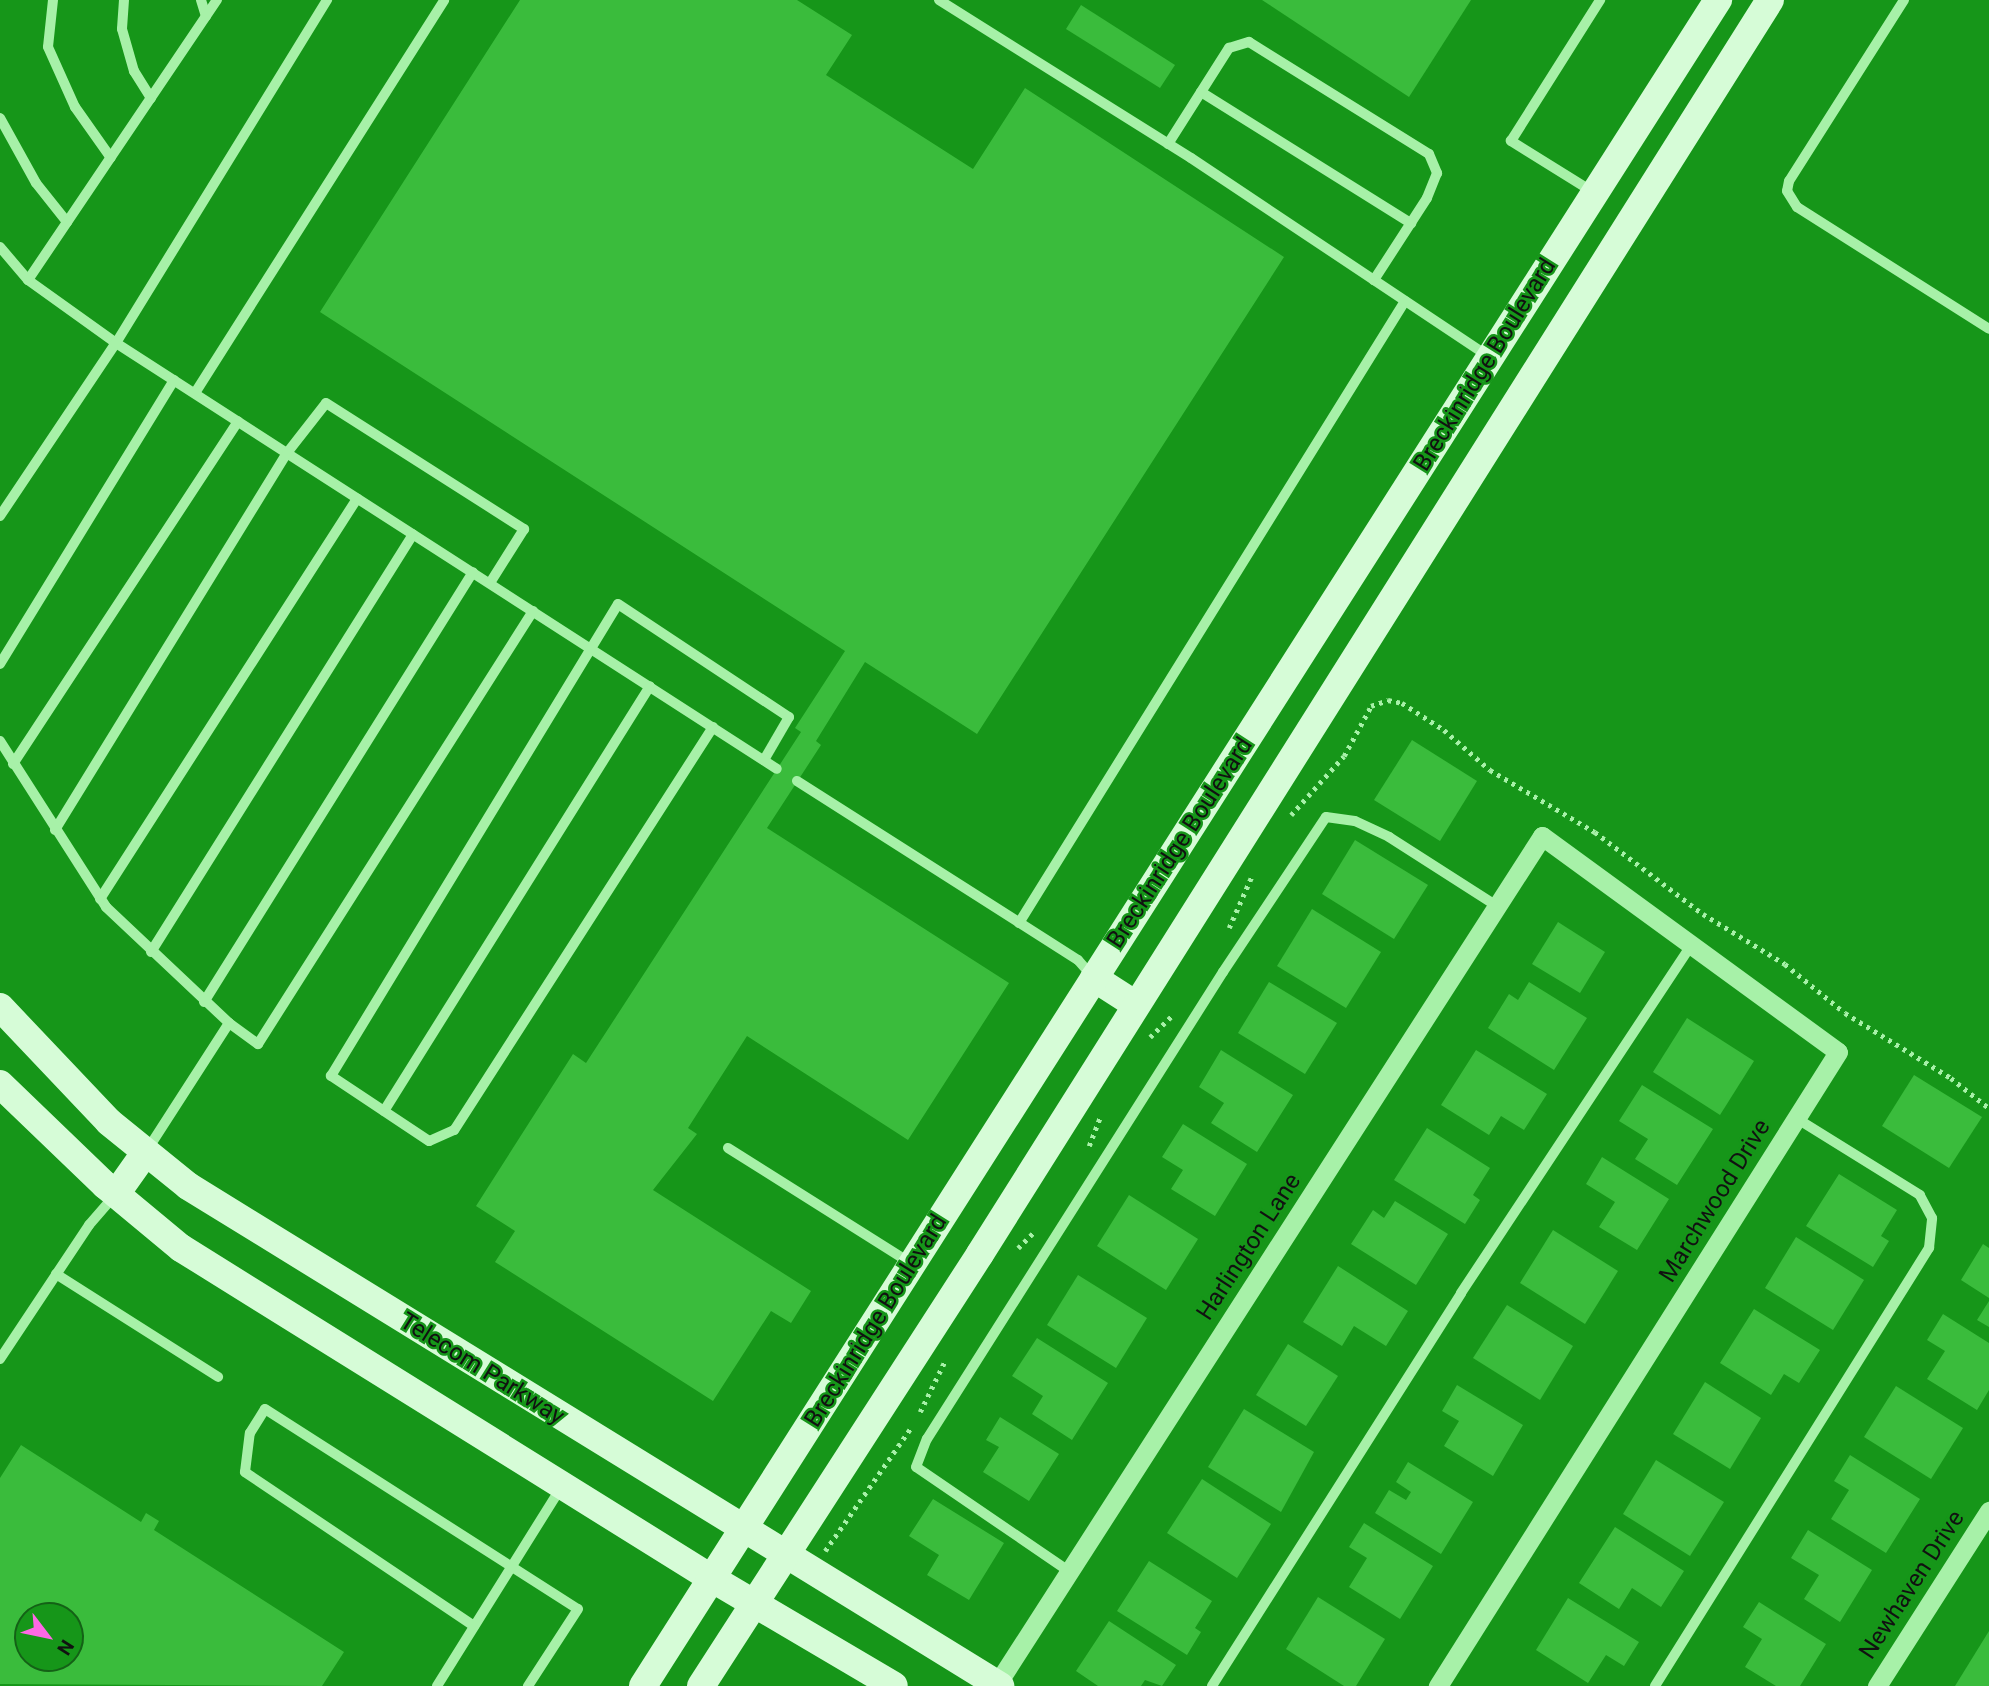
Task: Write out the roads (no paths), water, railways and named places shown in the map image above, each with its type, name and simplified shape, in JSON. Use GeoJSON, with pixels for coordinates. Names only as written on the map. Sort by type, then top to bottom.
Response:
{"type":"FeatureCollection","features":[{"type":"Feature","properties":{"kind":"street","name":"Breckinridge Boulevard"},"geometry":{"type":"LineString","coordinates":[[643,1686],[1718,0]]}},
{"type":"Feature","properties":{"kind":"street","name":"Breckinridge Boulevard"},"geometry":{"type":"LineString","coordinates":[[701,1686],[754,1603],[795,1562],[1136,1005],[1770,0]]}},
{"type":"Feature","properties":{"kind":"street"},"geometry":{"type":"LineString","coordinates":[[1490,357],[1529,383]]}},
{"type":"Feature","properties":{"kind":"street","name":"Harlington Lane"},"geometry":{"type":"LineString","coordinates":[[998,1685],[1542,836]]}},
{"type":"Feature","properties":{"kind":"street","name":"Marchwood Drive"},"geometry":{"type":"LineString","coordinates":[[1438,1686],[1838,1052],[1542,836]]}},
{"type":"Feature","properties":{"kind":"street"},"geometry":{"type":"LineString","coordinates":[[1094,978],[1136,1005]]}},
{"type":"Feature","properties":{"kind":"street","name":"Telecom Parkway"},"geometry":{"type":"LineString","coordinates":[[0,1007],[109,1122],[145,1153],[226,1212],[998,1685]]}},
{"type":"Feature","properties":{"kind":"street"},"geometry":{"type":"LineString","coordinates":[[0,1084],[116,1194],[181,1248],[711,1578],[894,1686]]}},
{"type":"Feature","properties":{"kind":"street"},"geometry":{"type":"LineString","coordinates":[[116,1194],[145,1153]]}},
{"type":"Feature","properties":{"kind":"street","name":"Newhaven Drive"},"geometry":{"type":"LineString","coordinates":[[1877,1686],[1989,1511]]}},
{"type":"Feature","properties":{"kind":"lane"},"geometry":{"type":"LineString","coordinates":[[53,0],[48,47],[75,107],[111,158]]}},
{"type":"Feature","properties":{"kind":"lane"},"geometry":{"type":"LineString","coordinates":[[124,0],[125,39],[134,71],[151,98]]}},
{"type":"Feature","properties":{"kind":"lane"},"geometry":{"type":"LineString","coordinates":[[201,0],[206,16]]}},
{"type":"Feature","properties":{"kind":"lane"},"geometry":{"type":"LineString","coordinates":[[28,281],[218,0]]}},
{"type":"Feature","properties":{"kind":"lane"},"geometry":{"type":"LineString","coordinates":[[0,516],[116,343],[327,0]]}},
{"type":"Feature","properties":{"kind":"lane"},"geometry":{"type":"LineString","coordinates":[[195,393],[444,0]]}},
{"type":"Feature","properties":{"kind":"lane"},"geometry":{"type":"LineString","coordinates":[[939,0],[1168,144],[1490,357]]}},
{"type":"Feature","properties":{"kind":"lane"},"geometry":{"type":"LineString","coordinates":[[1595,193],[1511,141],[1600,0]]}},
{"type":"Feature","properties":{"kind":"lane"},"geometry":{"type":"LineString","coordinates":[[1904,0],[1789,181],[1787,191],[1797,207],[1989,329]]}},
{"type":"Feature","properties":{"kind":"lane"},"geometry":{"type":"LineString","coordinates":[[1168,144],[1229,48],[1250,42],[1429,154],[1437,173],[1410,223],[1374,280]]}},
{"type":"Feature","properties":{"kind":"lane"},"geometry":{"type":"LineString","coordinates":[[1200,92],[1410,223]]}},
{"type":"Feature","properties":{"kind":"lane"},"geometry":{"type":"LineString","coordinates":[[0,118],[36,183],[67,222]]}},
{"type":"Feature","properties":{"kind":"lane"},"geometry":{"type":"LineString","coordinates":[[0,247],[28,281],[116,343],[777,769]]}},
{"type":"Feature","properties":{"kind":"lane"},"geometry":{"type":"LineString","coordinates":[[1019,923],[1405,301]]}},
{"type":"Feature","properties":{"kind":"lane"},"geometry":{"type":"LineString","coordinates":[[0,664],[174,380]]}},
{"type":"Feature","properties":{"kind":"lane"},"geometry":{"type":"LineString","coordinates":[[55,830],[287,453],[326,403],[524,529],[490,583]]}},
{"type":"Feature","properties":{"kind":"lane"},"geometry":{"type":"LineString","coordinates":[[13,764],[238,421]]}},
{"type":"Feature","properties":{"kind":"lane"},"geometry":{"type":"LineString","coordinates":[[100,899],[357,498]]}},
{"type":"Feature","properties":{"kind":"lane"},"geometry":{"type":"LineString","coordinates":[[151,952],[413,534]]}},
{"type":"Feature","properties":{"kind":"lane"},"geometry":{"type":"LineString","coordinates":[[204,1002],[473,572]]}},
{"type":"Feature","properties":{"kind":"lane"},"geometry":{"type":"LineString","coordinates":[[713,727],[454,1130],[429,1141],[331,1076],[589,647],[618,604],[789,717],[764,760]]}},
{"type":"Feature","properties":{"kind":"lane"},"geometry":{"type":"LineString","coordinates":[[0,741],[100,899],[204,1002],[258,1044],[533,611]]}},
{"type":"Feature","properties":{"kind":"lane"},"geometry":{"type":"LineString","coordinates":[[384,1111],[649,686]]}},
{"type":"Feature","properties":{"kind":"lane"},"geometry":{"type":"LineString","coordinates":[[797,781],[1077,960],[1094,978]]}},
{"type":"Feature","properties":{"kind":"lane"},"geometry":{"type":"LineString","coordinates":[[1070,1572],[916,1467],[927,1439],[1223,972],[1326,817],[1355,821],[1389,837],[1497,906]]}},
{"type":"Feature","properties":{"kind":"lane"},"geometry":{"type":"LineString","coordinates":[[1212,1686],[1461,1293],[1691,945]]}},
{"type":"Feature","properties":{"kind":"lane"},"geometry":{"type":"LineString","coordinates":[[145,1153],[229,1023]]}},
{"type":"Feature","properties":{"kind":"lane"},"geometry":{"type":"LineString","coordinates":[[1656,1686],[1928,1248],[1932,1218],[1920,1195],[1796,1118]]}},
{"type":"Feature","properties":{"kind":"lane"},"geometry":{"type":"LineString","coordinates":[[728,1148],[912,1264]]}},
{"type":"Feature","properties":{"kind":"lane"},"geometry":{"type":"LineString","coordinates":[[0,1359],[56,1274],[116,1194]]}},
{"type":"Feature","properties":{"kind":"lane"},"geometry":{"type":"LineString","coordinates":[[56,1274],[218,1377]]}},
{"type":"Feature","properties":{"kind":"lane"},"geometry":{"type":"LineString","coordinates":[[474,1626],[245,1472],[250,1433],[265,1409],[578,1609],[528,1686]]}},
{"type":"Feature","properties":{"kind":"lane"},"geometry":{"type":"LineString","coordinates":[[437,1686],[562,1485]]}}]}
